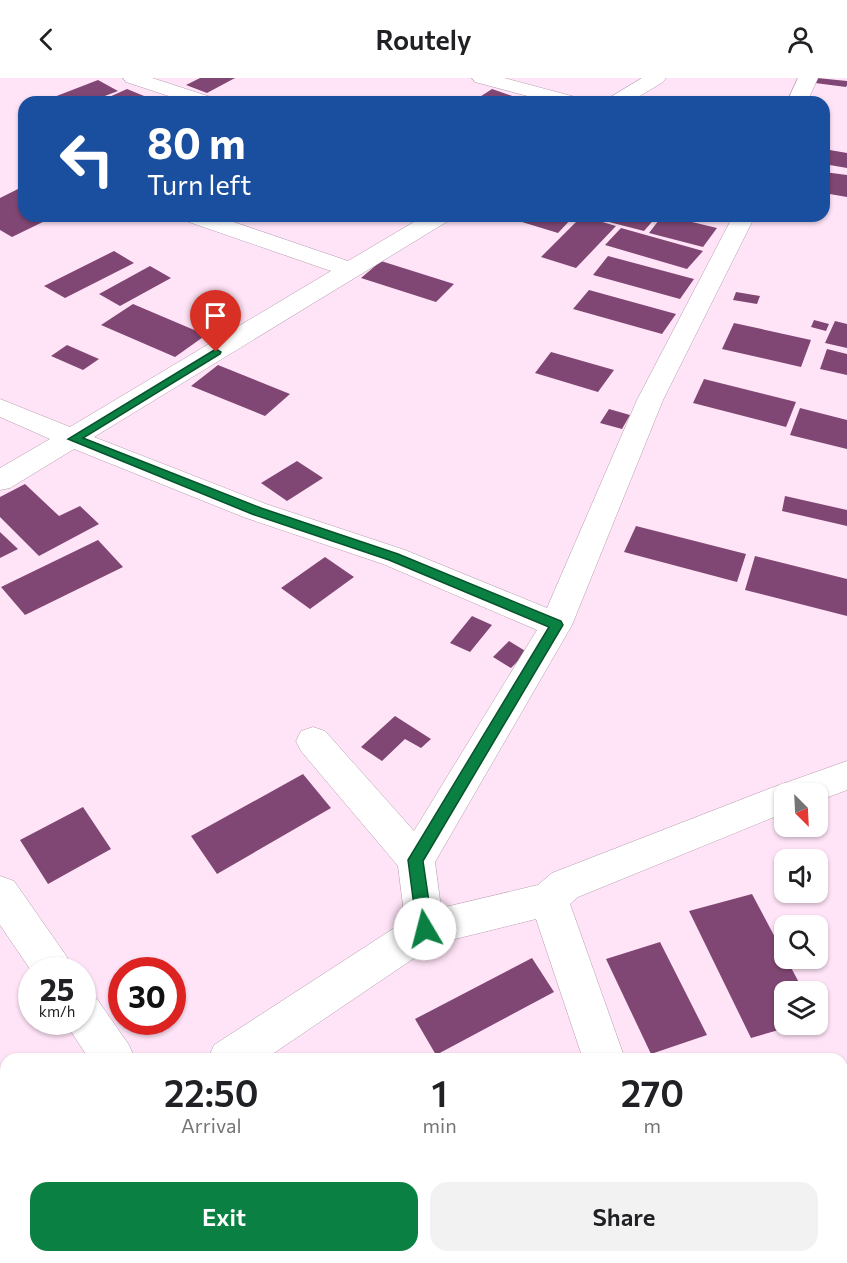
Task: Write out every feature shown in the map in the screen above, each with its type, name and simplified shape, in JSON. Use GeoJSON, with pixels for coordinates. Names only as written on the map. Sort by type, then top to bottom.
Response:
{"type":"FeatureCollection","features":[{"type":"Feature","properties":{"kind":"street"},"geometry":{"type":"LineString","coordinates":[[133,78],[188,96]]}},
{"type":"Feature","properties":{"kind":"street"},"geometry":{"type":"LineString","coordinates":[[482,78],[550,96]]}},
{"type":"Feature","properties":{"kind":"street"},"geometry":{"type":"LineString","coordinates":[[626,96],[656,78]]}},
{"type":"Feature","properties":{"kind":"street"},"geometry":{"type":"LineString","coordinates":[[800,96],[808,78]]}},
{"type":"Feature","properties":{"kind":"street"},"geometry":{"type":"LineString","coordinates":[[211,222],[351,270]]}},
{"type":"Feature","properties":{"kind":"street"},"geometry":{"type":"LineString","coordinates":[[0,481],[74,439],[430,222]]}},
{"type":"Feature","properties":{"kind":"street"},"geometry":{"type":"LineString","coordinates":[[416,860],[556,625],[650,400],[741,222]]}},
{"type":"Feature","properties":{"kind":"street"},"geometry":{"type":"LineString","coordinates":[[0,407],[256,511],[394,557],[556,625]]}},
{"type":"Feature","properties":{"kind":"street"},"geometry":{"type":"LineString","coordinates":[[313,741],[416,860],[425,929]]}},
{"type":"Feature","properties":{"kind":"street"},"geometry":{"type":"LineString","coordinates":[[826,783],[847,775]]}},
{"type":"Feature","properties":{"kind":"street"},"geometry":{"type":"LineString","coordinates":[[238,1053],[425,929],[549,900],[565,885],[774,802]]}},
{"type":"Feature","properties":{"kind":"street"},"geometry":{"type":"LineString","coordinates":[[0,893],[44,957]]}},
{"type":"Feature","properties":{"kind":"street"},"geometry":{"type":"LineString","coordinates":[[549,900],[602,1053]]}},
{"type":"Feature","properties":{"kind":"street"},"geometry":{"type":"LineString","coordinates":[[96,1033],[110,1053]]}},
{"type":"Feature","properties":{"kind":"building"},"geometry":{"type":"Polygon","coordinates":[[[200,78],[235,78],[207,93],[186,85],[200,78]]]}},
{"type":"Feature","properties":{"kind":"building"},"geometry":{"type":"Polygon","coordinates":[[[817,78],[847,81],[847,85],[846,87],[815,83],[817,78]]]}},
{"type":"Feature","properties":{"kind":"building"},"geometry":{"type":"Polygon","coordinates":[[[98,80],[118,91],[105,96],[57,96],[98,80]]]}},
{"type":"Feature","properties":{"kind":"building"},"geometry":{"type":"Polygon","coordinates":[[[127,89],[144,96],[111,96],[127,89]]]}},
{"type":"Feature","properties":{"kind":"building"},"geometry":{"type":"Polygon","coordinates":[[[492,89],[512,96],[481,96],[492,89]]]}},
{"type":"Feature","properties":{"kind":"building"},"geometry":{"type":"Polygon","coordinates":[[[830,150],[847,153],[847,168],[830,165],[830,150]]]}},
{"type":"Feature","properties":{"kind":"building"},"geometry":{"type":"Polygon","coordinates":[[[830,173],[847,175],[847,197],[830,194],[830,173]]]}},
{"type":"Feature","properties":{"kind":"building"},"geometry":{"type":"Polygon","coordinates":[[[18,189],[18,222],[43,222],[12,237],[0,230],[0,198],[18,189]]]}},
{"type":"Feature","properties":{"kind":"building"},"geometry":{"type":"Polygon","coordinates":[[[522,222],[568,222],[558,233],[522,222]]]}},
{"type":"Feature","properties":{"kind":"building"},"geometry":{"type":"Polygon","coordinates":[[[576,222],[602,222],[616,226],[576,268],[541,257],[576,222]]]}},
{"type":"Feature","properties":{"kind":"building"},"geometry":{"type":"Polygon","coordinates":[[[609,222],[652,222],[644,231],[609,222]]]}},
{"type":"Feature","properties":{"kind":"building"},"geometry":{"type":"Polygon","coordinates":[[[657,222],[692,222],[717,228],[703,247],[649,233],[657,222]]]}},
{"type":"Feature","properties":{"kind":"building"},"geometry":{"type":"Polygon","coordinates":[[[621,228],[703,251],[687,269],[605,245],[621,228]]]}},
{"type":"Feature","properties":{"kind":"building"},"geometry":{"type":"Polygon","coordinates":[[[114,251],[134,263],[65,298],[44,286],[114,251]]]}},
{"type":"Feature","properties":{"kind":"building"},"geometry":{"type":"Polygon","coordinates":[[[608,256],[694,279],[680,299],[593,275],[608,256]]]}},
{"type":"Feature","properties":{"kind":"building"},"geometry":{"type":"Polygon","coordinates":[[[381,261],[454,284],[436,302],[361,278],[381,261]]]}},
{"type":"Feature","properties":{"kind":"building"},"geometry":{"type":"Polygon","coordinates":[[[150,266],[171,278],[120,306],[99,294],[150,266]]]}},
{"type":"Feature","properties":{"kind":"building"},"geometry":{"type":"Polygon","coordinates":[[[589,290],[676,314],[662,334],[573,309],[589,290]]]}},
{"type":"Feature","properties":{"kind":"building"},"geometry":{"type":"Polygon","coordinates":[[[736,292],[760,296],[757,304],[733,300],[736,292]]]}},
{"type":"Feature","properties":{"kind":"building"},"geometry":{"type":"Polygon","coordinates":[[[133,304],[206,335],[175,357],[101,325],[133,304]]]}},
{"type":"Feature","properties":{"kind":"building"},"geometry":{"type":"Polygon","coordinates":[[[814,320],[829,324],[826,331],[811,327],[814,320]]]}},
{"type":"Feature","properties":{"kind":"building"},"geometry":{"type":"Polygon","coordinates":[[[835,321],[847,324],[847,348],[825,343],[835,321]]]}},
{"type":"Feature","properties":{"kind":"building"},"geometry":{"type":"Polygon","coordinates":[[[734,323],[811,340],[801,367],[722,349],[734,323]]]}},
{"type":"Feature","properties":{"kind":"building"},"geometry":{"type":"Polygon","coordinates":[[[67,345],[99,359],[83,370],[51,356],[67,345]]]}},
{"type":"Feature","properties":{"kind":"building"},"geometry":{"type":"Polygon","coordinates":[[[827,349],[847,354],[847,375],[820,369],[827,349]]]}},
{"type":"Feature","properties":{"kind":"building"},"geometry":{"type":"Polygon","coordinates":[[[551,352],[614,370],[598,392],[535,373],[551,352]]]}},
{"type":"Feature","properties":{"kind":"building"},"geometry":{"type":"Polygon","coordinates":[[[218,365],[290,394],[265,416],[191,386],[218,365]]]}},
{"type":"Feature","properties":{"kind":"building"},"geometry":{"type":"Polygon","coordinates":[[[704,379],[796,402],[786,427],[693,403],[704,379]]]}},
{"type":"Feature","properties":{"kind":"building"},"geometry":{"type":"Polygon","coordinates":[[[800,408],[847,420],[847,449],[790,435],[800,408]]]}},
{"type":"Feature","properties":{"kind":"building"},"geometry":{"type":"Polygon","coordinates":[[[609,409],[630,415],[622,429],[600,423],[609,409]]]}},
{"type":"Feature","properties":{"kind":"building"},"geometry":{"type":"Polygon","coordinates":[[[297,461],[323,478],[287,501],[261,483],[297,461]]]}},
{"type":"Feature","properties":{"kind":"building"},"geometry":{"type":"Polygon","coordinates":[[[25,484],[59,516],[80,506],[99,524],[39,556],[0,517],[0,497],[25,484]]]}},
{"type":"Feature","properties":{"kind":"building"},"geometry":{"type":"Polygon","coordinates":[[[785,496],[847,510],[847,526],[782,511],[785,496]]]}},
{"type":"Feature","properties":{"kind":"building"},"geometry":{"type":"Polygon","coordinates":[[[636,526],[746,554],[737,582],[624,552],[636,526]]]}},
{"type":"Feature","properties":{"kind":"building"},"geometry":{"type":"Polygon","coordinates":[[[0,532],[18,549],[0,558],[0,532]]]}},
{"type":"Feature","properties":{"kind":"building"},"geometry":{"type":"Polygon","coordinates":[[[98,540],[123,567],[25,615],[1,587],[98,540]]]}},
{"type":"Feature","properties":{"kind":"building"},"geometry":{"type":"Polygon","coordinates":[[[755,556],[847,579],[847,616],[745,590],[755,556]]]}},
{"type":"Feature","properties":{"kind":"building"},"geometry":{"type":"Polygon","coordinates":[[[325,557],[354,577],[310,609],[281,588],[325,557]]]}},
{"type":"Feature","properties":{"kind":"building"},"geometry":{"type":"Polygon","coordinates":[[[472,616],[492,625],[470,652],[450,643],[472,616]]]}},
{"type":"Feature","properties":{"kind":"building"},"geometry":{"type":"Polygon","coordinates":[[[509,641],[527,652],[511,668],[493,657],[509,641]]]}},
{"type":"Feature","properties":{"kind":"building"},"geometry":{"type":"Polygon","coordinates":[[[395,716],[431,739],[421,748],[405,739],[382,761],[361,747],[395,716]]]}},
{"type":"Feature","properties":{"kind":"building"},"geometry":{"type":"Polygon","coordinates":[[[303,774],[331,808],[217,874],[191,836],[303,774]]]}},
{"type":"Feature","properties":{"kind":"building"},"geometry":{"type":"Polygon","coordinates":[[[83,807],[111,849],[48,884],[20,840],[83,807]]]}},
{"type":"Feature","properties":{"kind":"building"},"geometry":{"type":"Polygon","coordinates":[[[752,894],[774,935],[774,969],[792,969],[798,981],[774,981],[774,1031],[751,1038],[689,911],[752,894]]]}},
{"type":"Feature","properties":{"kind":"building"},"geometry":{"type":"Polygon","coordinates":[[[660,942],[707,1035],[651,1053],[606,959],[660,942]]]}},
{"type":"Feature","properties":{"kind":"building"},"geometry":{"type":"Polygon","coordinates":[[[532,958],[554,992],[440,1053],[435,1053],[415,1019],[532,958]]]}},
{"type":"Feature","properties":{"kind":"route"},"geometry":{"type":"LineString","coordinates":[[216,352],[74,439],[256,511],[394,557],[556,625],[416,860],[425,929]]}}]}
